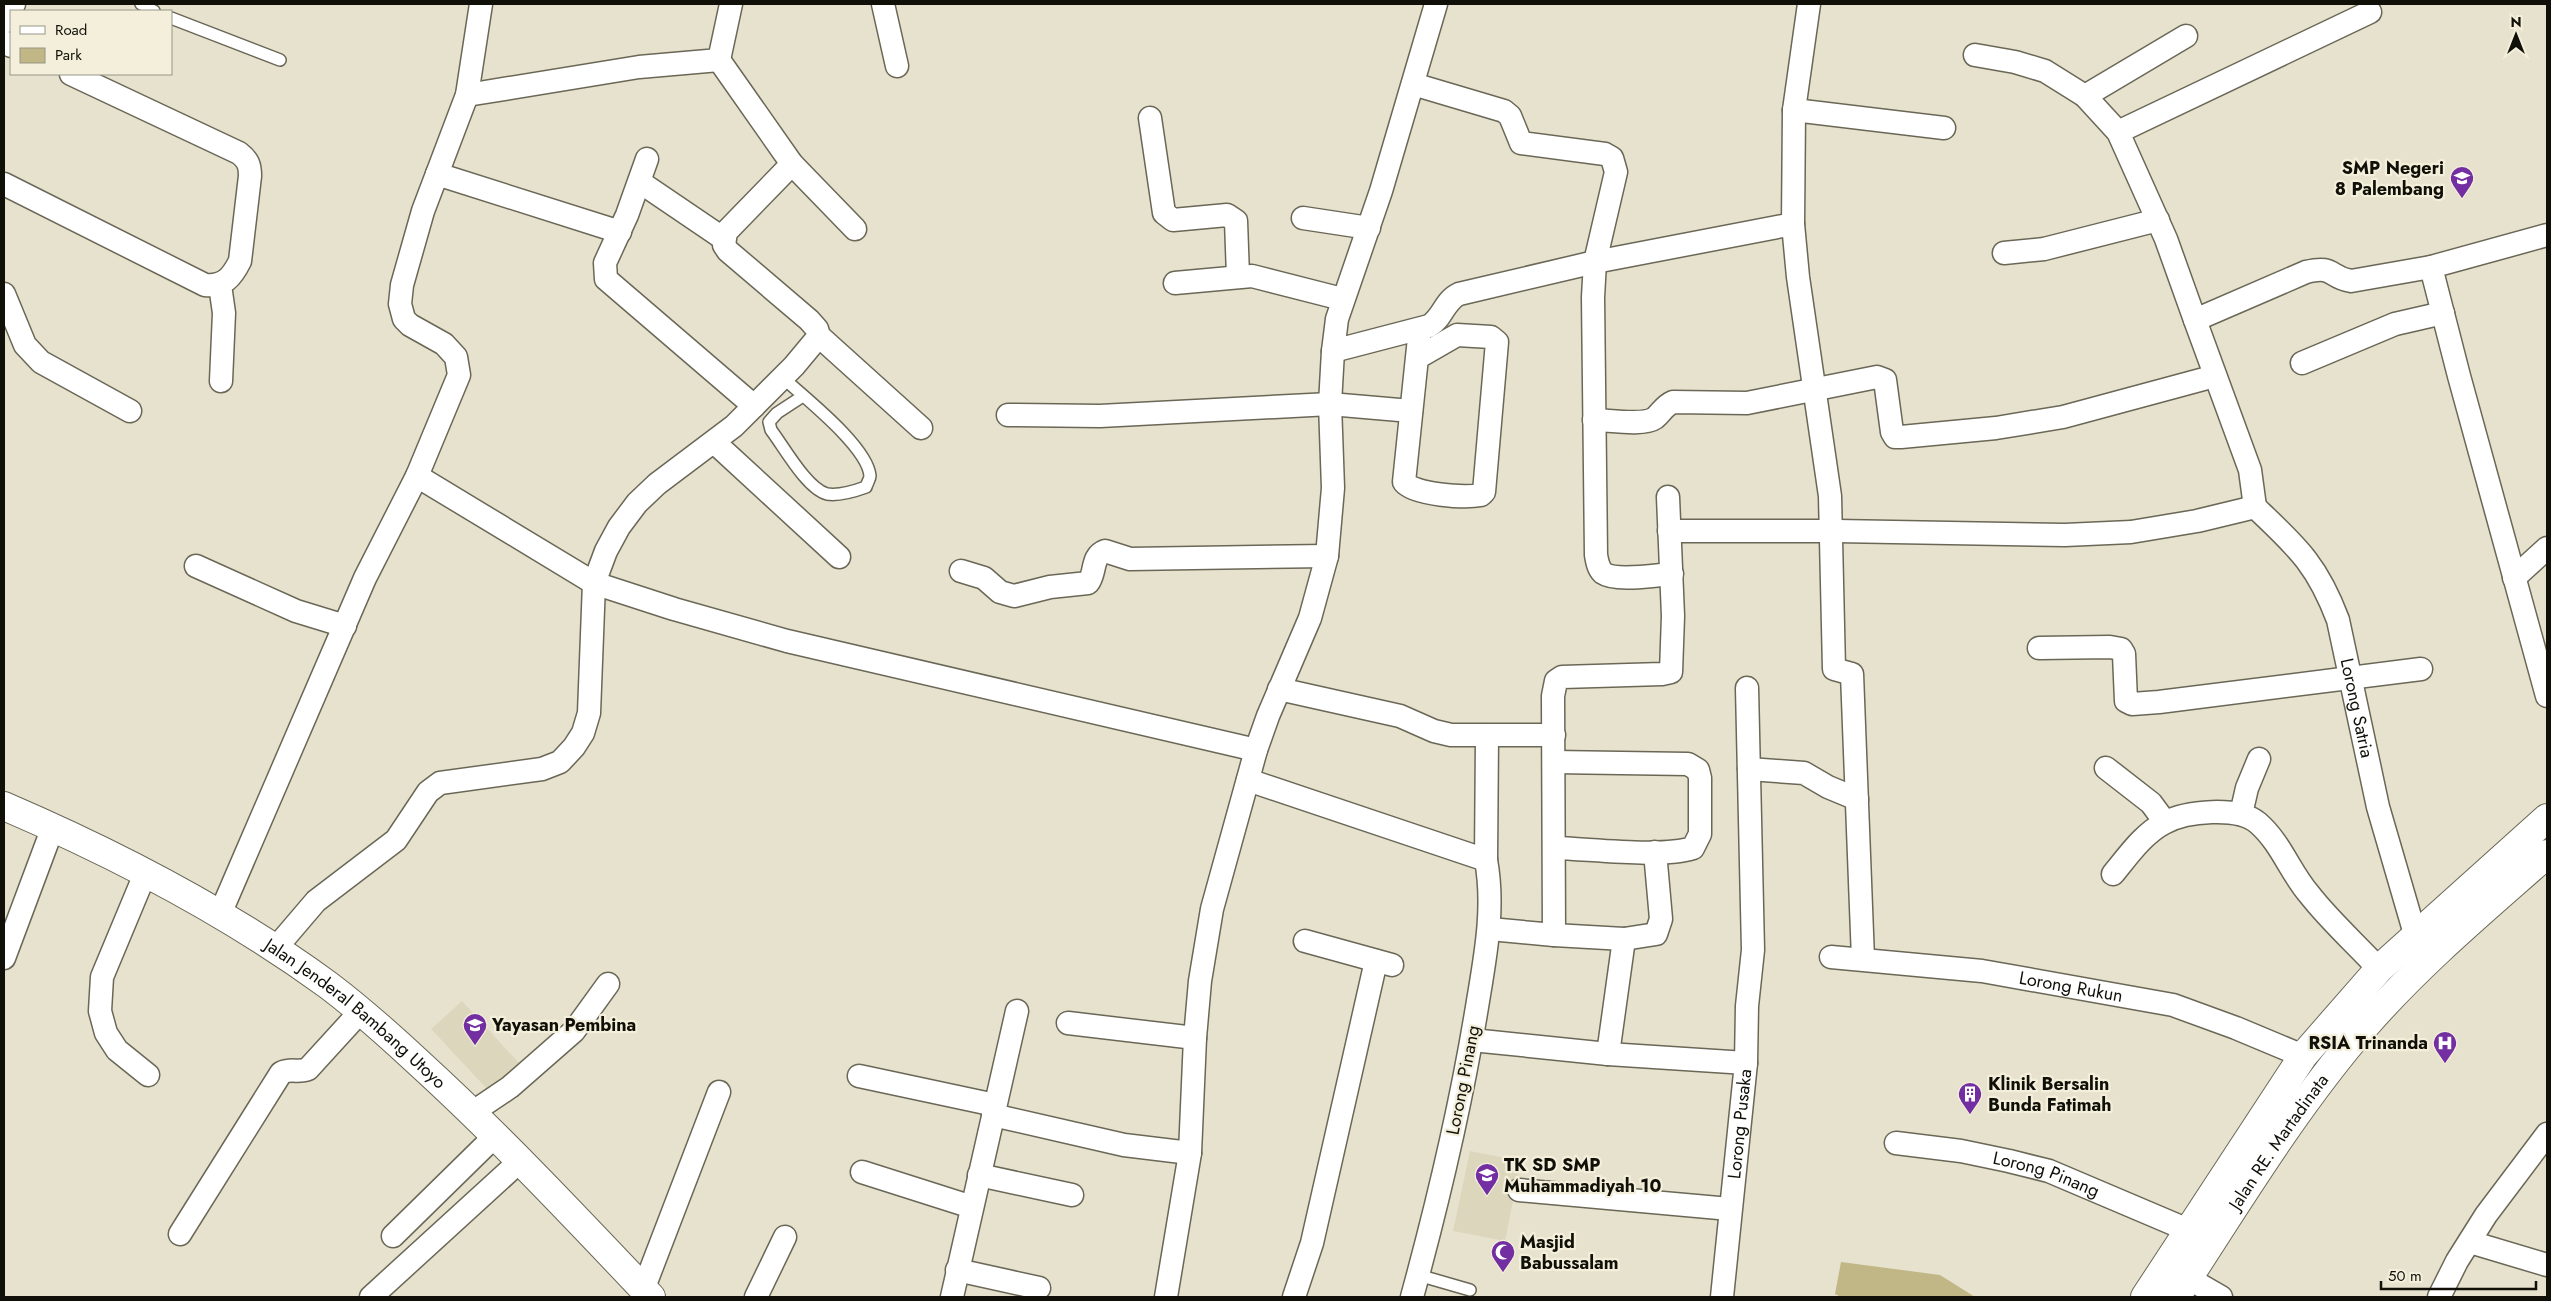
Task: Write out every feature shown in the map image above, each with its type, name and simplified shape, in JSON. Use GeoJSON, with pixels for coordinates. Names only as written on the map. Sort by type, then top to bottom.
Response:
{"type":"FeatureCollection","features":[{"type":"Feature","properties":{"kind":"main road","name":"Jalan Jenderal Bambang Utoyo"},"geometry":{"type":"LineString","coordinates":[[4,806],[94,846],[220,914],[330,987],[473,1112],[647,1293]]}},
{"type":"Feature","properties":{"kind":"main road"},"geometry":{"type":"LineString","coordinates":[[2146,1297],[2165,1265],[2303,1056],[2379,969],[2415,934],[2451,905],[2547,818]]}},
{"type":"Feature","properties":{"kind":"main road","name":"Jalan RE. Martadinata"},"geometry":{"type":"LineString","coordinates":[[2182,1287],[2304,1104],[2366,1025],[2431,957],[2547,854]]}},
{"type":"Feature","properties":{"kind":"street"},"geometry":{"type":"LineString","coordinates":[[220,914],[365,578],[417,476],[459,375],[456,357],[444,344],[410,325],[404,319],[400,304],[402,285],[423,211],[466,94],[481,4]]}},
{"type":"Feature","properties":{"kind":"street"},"geometry":{"type":"LineString","coordinates":[[731,4],[719,60],[792,164],[855,229]]}},
{"type":"Feature","properties":{"kind":"street"},"geometry":{"type":"LineString","coordinates":[[883,4],[897,66]]}},
{"type":"Feature","properties":{"kind":"street"},"geometry":{"type":"LineString","coordinates":[[1166,1297],[1190,1153],[1194,1038],[1200,980],[1212,909],[1256,750],[1279,689],[1310,618],[1327,556],[1333,488],[1330,404],[1333,351],[1342,300],[1369,228],[1436,4]]}},
{"type":"Feature","properties":{"kind":"street"},"geometry":{"type":"LineString","coordinates":[[1810,4],[1794,110],[1793,224],[1813,392],[1827,463],[1831,531],[1834,669],[1852,674],[1863,959]]}},
{"type":"Feature","properties":{"kind":"street"},"geometry":{"type":"LineString","coordinates":[[2118,132],[2370,12]]}},
{"type":"Feature","properties":{"kind":"street"},"geometry":{"type":"LineString","coordinates":[[2085,96],[2186,36]]}},
{"type":"Feature","properties":{"kind":"street"},"geometry":{"type":"LineString","coordinates":[[1669,531],[1831,531],[2065,535],[2131,532],[2197,521],[2254,508],[2250,470],[2196,320],[2158,220],[2118,132],[2085,96],[2036,67],[1975,55]]}},
{"type":"Feature","properties":{"kind":"street"},"geometry":{"type":"LineString","coordinates":[[466,94],[639,67],[719,60]]}},
{"type":"Feature","properties":{"kind":"street"},"geometry":{"type":"LineString","coordinates":[[4,184],[205,286],[220,285],[234,272],[240,261],[250,176],[250,166],[246,159],[239,153],[73,75]]}},
{"type":"Feature","properties":{"kind":"street"},"geometry":{"type":"LineString","coordinates":[[1413,84],[1504,111],[1510,116],[1521,143],[1604,154],[1612,158],[1616,172],[1595,262],[1592,297],[1596,555],[1598,567],[1603,573],[1614,578],[1672,574]]}},
{"type":"Feature","properties":{"kind":"street"},"geometry":{"type":"LineString","coordinates":[[1794,110],[1944,128]]}},
{"type":"Feature","properties":{"kind":"street"},"geometry":{"type":"LineString","coordinates":[[1150,118],[1164,213],[1173,220],[1227,216],[1234,218],[1236,221],[1238,276]]}},
{"type":"Feature","properties":{"kind":"street"},"geometry":{"type":"LineString","coordinates":[[647,160],[620,232],[605,263],[606,279],[754,406]]}},
{"type":"Feature","properties":{"kind":"street"},"geometry":{"type":"LineString","coordinates":[[792,164],[726,232],[724,239],[728,251],[809,320],[818,329],[819,336],[921,428]]}},
{"type":"Feature","properties":{"kind":"street"},"geometry":{"type":"LineString","coordinates":[[437,174],[620,232]]}},
{"type":"Feature","properties":{"kind":"street"},"geometry":{"type":"LineString","coordinates":[[640,182],[724,239]]}},
{"type":"Feature","properties":{"kind":"street"},"geometry":{"type":"LineString","coordinates":[[1303,218],[1369,228]]}},
{"type":"Feature","properties":{"kind":"street"},"geometry":{"type":"LineString","coordinates":[[2004,253],[2044,249],[2158,220]]}},
{"type":"Feature","properties":{"kind":"street"},"geometry":{"type":"LineString","coordinates":[[1333,351],[1429,326],[1441,316],[1447,303],[1459,294],[1595,262],[1793,224]]}},
{"type":"Feature","properties":{"kind":"street"},"geometry":{"type":"LineString","coordinates":[[2196,320],[2306,272],[2322,268],[2333,272],[2340,279],[2351,281],[2431,267],[2547,235]]}},
{"type":"Feature","properties":{"kind":"street"},"geometry":{"type":"LineString","coordinates":[[2431,267],[2547,696]]}},
{"type":"Feature","properties":{"kind":"street"},"geometry":{"type":"LineString","coordinates":[[1175,283],[1252,276],[1342,300]]}},
{"type":"Feature","properties":{"kind":"street"},"geometry":{"type":"LineString","coordinates":[[220,285],[224,313],[221,381]]}},
{"type":"Feature","properties":{"kind":"street"},"geometry":{"type":"LineString","coordinates":[[4,294],[25,345],[41,362],[130,411]]}},
{"type":"Feature","properties":{"kind":"street"},"geometry":{"type":"LineString","coordinates":[[2302,363],[2395,324],[2443,313]]}},
{"type":"Feature","properties":{"kind":"street"},"geometry":{"type":"LineString","coordinates":[[1457,335],[1491,337],[1497,342],[1484,492],[1475,496],[1447,495],[1412,488],[1407,485],[1403,473],[1410,411],[1418,348],[1457,335]]}},
{"type":"Feature","properties":{"kind":"street"},"geometry":{"type":"LineString","coordinates":[[275,949],[316,901],[396,840],[428,792],[440,783],[542,769],[560,762],[574,747],[583,733],[589,713],[594,583],[606,550],[619,527],[636,503],[714,442],[754,406],[819,336]]}},
{"type":"Feature","properties":{"kind":"street"},"geometry":{"type":"LineString","coordinates":[[1594,420],[1645,421],[1655,418],[1665,406],[1673,402],[1747,403],[1881,378],[1885,380],[1892,432],[1895,437],[1901,438],[1996,428],[2063,417],[2215,376]]}},
{"type":"Feature","properties":{"kind":"street"},"geometry":{"type":"LineString","coordinates":[[1008,415],[1100,416],[1330,404],[1410,411]]}},
{"type":"Feature","properties":{"kind":"street"},"geometry":{"type":"LineString","coordinates":[[714,442],[839,557]]}},
{"type":"Feature","properties":{"kind":"street"},"geometry":{"type":"LineString","coordinates":[[417,476],[594,583],[684,612],[792,641],[1256,750]]}},
{"type":"Feature","properties":{"kind":"street"},"geometry":{"type":"LineString","coordinates":[[1554,935],[1554,685],[1562,677],[1662,674],[1671,672],[1673,616],[1668,497]]}},
{"type":"Feature","properties":{"kind":"street","name":"Lorong Satria"},"geometry":{"type":"LineString","coordinates":[[2254,508],[2304,555],[2316,572],[2338,620],[2349,679],[2378,807],[2415,934]]}},
{"type":"Feature","properties":{"kind":"street"},"geometry":{"type":"LineString","coordinates":[[2514,578],[2547,548]]}},
{"type":"Feature","properties":{"kind":"street"},"geometry":{"type":"LineString","coordinates":[[961,571],[984,578],[1000,592],[1014,596],[1050,587],[1088,583],[1092,577],[1095,560],[1100,552],[1104,551],[1130,559],[1327,556]]}},
{"type":"Feature","properties":{"kind":"street"},"geometry":{"type":"LineString","coordinates":[[196,566],[296,611],[345,626]]}},
{"type":"Feature","properties":{"kind":"street"},"geometry":{"type":"LineString","coordinates":[[2039,648],[2110,647],[2121,649],[2124,654],[2126,702],[2132,704],[2421,669]]}},
{"type":"Feature","properties":{"kind":"street"},"geometry":{"type":"LineString","coordinates":[[1747,688],[1749,770],[1804,772],[1823,784],[1857,799]]}},
{"type":"Feature","properties":{"kind":"street"},"geometry":{"type":"LineString","coordinates":[[1279,689],[1400,716],[1434,731],[1451,735],[1554,735]]}},
{"type":"Feature","properties":{"kind":"street","name":"Lorong Pinang"},"geometry":{"type":"LineString","coordinates":[[1412,1297],[1447,1157],[1472,1040],[1490,929],[1489,876],[1486,860],[1487,736]]}},
{"type":"Feature","properties":{"kind":"street"},"geometry":{"type":"LineString","coordinates":[[2242,814],[2247,788],[2259,759]]}},
{"type":"Feature","properties":{"kind":"street"},"geometry":{"type":"LineString","coordinates":[[1554,762],[1688,764],[1698,770],[1700,778],[1700,834],[1698,843],[1685,850],[1655,852],[1555,848]]}},
{"type":"Feature","properties":{"kind":"street"},"geometry":{"type":"LineString","coordinates":[[2106,768],[2151,803],[2165,822]]}},
{"type":"Feature","properties":{"kind":"street","name":"Lorong Pusaka"},"geometry":{"type":"LineString","coordinates":[[1722,1297],[1746,1063],[1747,1006],[1752,950],[1749,770]]}},
{"type":"Feature","properties":{"kind":"street"},"geometry":{"type":"LineString","coordinates":[[1248,780],[1486,860]]}},
{"type":"Feature","properties":{"kind":"street"},"geometry":{"type":"LineString","coordinates":[[2113,874],[2146,836],[2165,822],[2194,814],[2222,812],[2242,814],[2258,823],[2275,842],[2309,895],[2379,969]]}},
{"type":"Feature","properties":{"kind":"street"},"geometry":{"type":"LineString","coordinates":[[4,958],[53,827]]}},
{"type":"Feature","properties":{"kind":"street"},"geometry":{"type":"LineString","coordinates":[[1490,929],[1554,935],[1624,938],[1656,934],[1660,927],[1661,919],[1655,852]]}},
{"type":"Feature","properties":{"kind":"street"},"geometry":{"type":"LineString","coordinates":[[146,874],[102,978],[100,1011],[106,1033],[117,1050],[148,1076]]}},
{"type":"Feature","properties":{"kind":"street"},"geometry":{"type":"LineString","coordinates":[[1608,1054],[1624,938]]}},
{"type":"Feature","properties":{"kind":"street"},"geometry":{"type":"LineString","coordinates":[[1294,1297],[1314,1234],[1384,963],[1305,940]]}},
{"type":"Feature","properties":{"kind":"street","name":"Lorong Rukun"},"geometry":{"type":"LineString","coordinates":[[1832,957],[1982,971],[2173,1006],[2236,1028],[2303,1056]]}},
{"type":"Feature","properties":{"kind":"street"},"geometry":{"type":"LineString","coordinates":[[473,1112],[510,1087],[574,1031],[608,984]]}},
{"type":"Feature","properties":{"kind":"street"},"geometry":{"type":"LineString","coordinates":[[952,1297],[1017,1011]]}},
{"type":"Feature","properties":{"kind":"street"},"geometry":{"type":"LineString","coordinates":[[180,1234],[281,1073],[287,1070],[302,1072],[308,1069],[360,1012]]}},
{"type":"Feature","properties":{"kind":"street"},"geometry":{"type":"LineString","coordinates":[[1068,1023],[1194,1038]]}},
{"type":"Feature","properties":{"kind":"street"},"geometry":{"type":"LineString","coordinates":[[1472,1040],[1608,1054],[1746,1063]]}},
{"type":"Feature","properties":{"kind":"street"},"geometry":{"type":"LineString","coordinates":[[859,1076],[994,1110],[1124,1146],[1190,1153]]}},
{"type":"Feature","properties":{"kind":"street"},"geometry":{"type":"LineString","coordinates":[[647,1293],[719,1092]]}},
{"type":"Feature","properties":{"kind":"street"},"geometry":{"type":"LineString","coordinates":[[2439,1297],[2457,1261],[2486,1215],[2547,1134]]}},
{"type":"Feature","properties":{"kind":"street"},"geometry":{"type":"LineString","coordinates":[[393,1236],[495,1136]]}},
{"type":"Feature","properties":{"kind":"street","name":"Lorong Pinang"},"geometry":{"type":"LineString","coordinates":[[1896,1143],[1961,1151],[2009,1160],[2049,1172],[2188,1230]]}},
{"type":"Feature","properties":{"kind":"street"},"geometry":{"type":"LineString","coordinates":[[371,1297],[520,1161]]}},
{"type":"Feature","properties":{"kind":"street"},"geometry":{"type":"LineString","coordinates":[[862,1172],[972,1207]]}},
{"type":"Feature","properties":{"kind":"street"},"geometry":{"type":"LineString","coordinates":[[979,1175],[1072,1195]]}},
{"type":"Feature","properties":{"kind":"street"},"geometry":{"type":"LineString","coordinates":[[1519,1190],[1730,1209]]}},
{"type":"Feature","properties":{"kind":"street"},"geometry":{"type":"LineString","coordinates":[[756,1297],[785,1237]]}},
{"type":"Feature","properties":{"kind":"street"},"geometry":{"type":"LineString","coordinates":[[2470,1242],[2547,1265]]}},
{"type":"Feature","properties":{"kind":"street"},"geometry":{"type":"LineString","coordinates":[[2165,1265],[2182,1287],[2221,1297]]}},
{"type":"Feature","properties":{"kind":"street"},"geometry":{"type":"LineString","coordinates":[[957,1270],[1039,1288]]}},
{"type":"Feature","properties":{"kind":"lane"},"geometry":{"type":"LineString","coordinates":[[141,4],[152,10]]}},
{"type":"Feature","properties":{"kind":"lane"},"geometry":{"type":"LineString","coordinates":[[172,18],[280,60]]}},
{"type":"Feature","properties":{"kind":"lane"},"geometry":{"type":"LineString","coordinates":[[782,377],[803,396],[852,441],[868,467],[870,477],[866,487],[851,492],[827,494],[806,481],[771,430],[769,422],[777,412],[803,396]]}},
{"type":"Feature","properties":{"kind":"lane"},"geometry":{"type":"LineString","coordinates":[[1418,1275],[1470,1290]]}},
{"type":"Feature","properties":{"kind":"shaded area","name":"Yayasan Pembina"},"geometry":{"type":"Polygon","coordinates":[[[462,1001],[519,1063],[489,1091],[431,1029],[462,1001]]]}},
{"type":"Feature","properties":{"kind":"shaded area","name":"TK SD SMP Muhammadiyah 10"},"geometry":{"type":"Polygon","coordinates":[[[1470,1151],[1521,1161],[1505,1241],[1453,1231],[1470,1151]]]}},
{"type":"Feature","properties":{"kind":"green space"},"geometry":{"type":"Polygon","coordinates":[[[1841,1262],[1940,1275],[1975,1297],[1841,1297],[1835,1294],[1841,1262]]]}},
{"type":"Feature","properties":{"kind":"place","name":"SMP Negeri 8 Palembang"},"geometry":{"type":"Point","coordinates":[2462,199]}},
{"type":"Feature","properties":{"kind":"place","name":"Yayasan Pembina"},"geometry":{"type":"Point","coordinates":[475,1046]}},
{"type":"Feature","properties":{"kind":"place","name":"RSIA Trinanda"},"geometry":{"type":"Point","coordinates":[2445,1064]}},
{"type":"Feature","properties":{"kind":"place","name":"Klinik Bersalin Bunda Fatimah"},"geometry":{"type":"Point","coordinates":[1970,1115]}},
{"type":"Feature","properties":{"kind":"place","name":"TK SD SMP Muhammadiyah 10"},"geometry":{"type":"Point","coordinates":[1487,1196]}},
{"type":"Feature","properties":{"kind":"place","name":"Masjid Babussalam"},"geometry":{"type":"Point","coordinates":[1503,1273]}}]}
